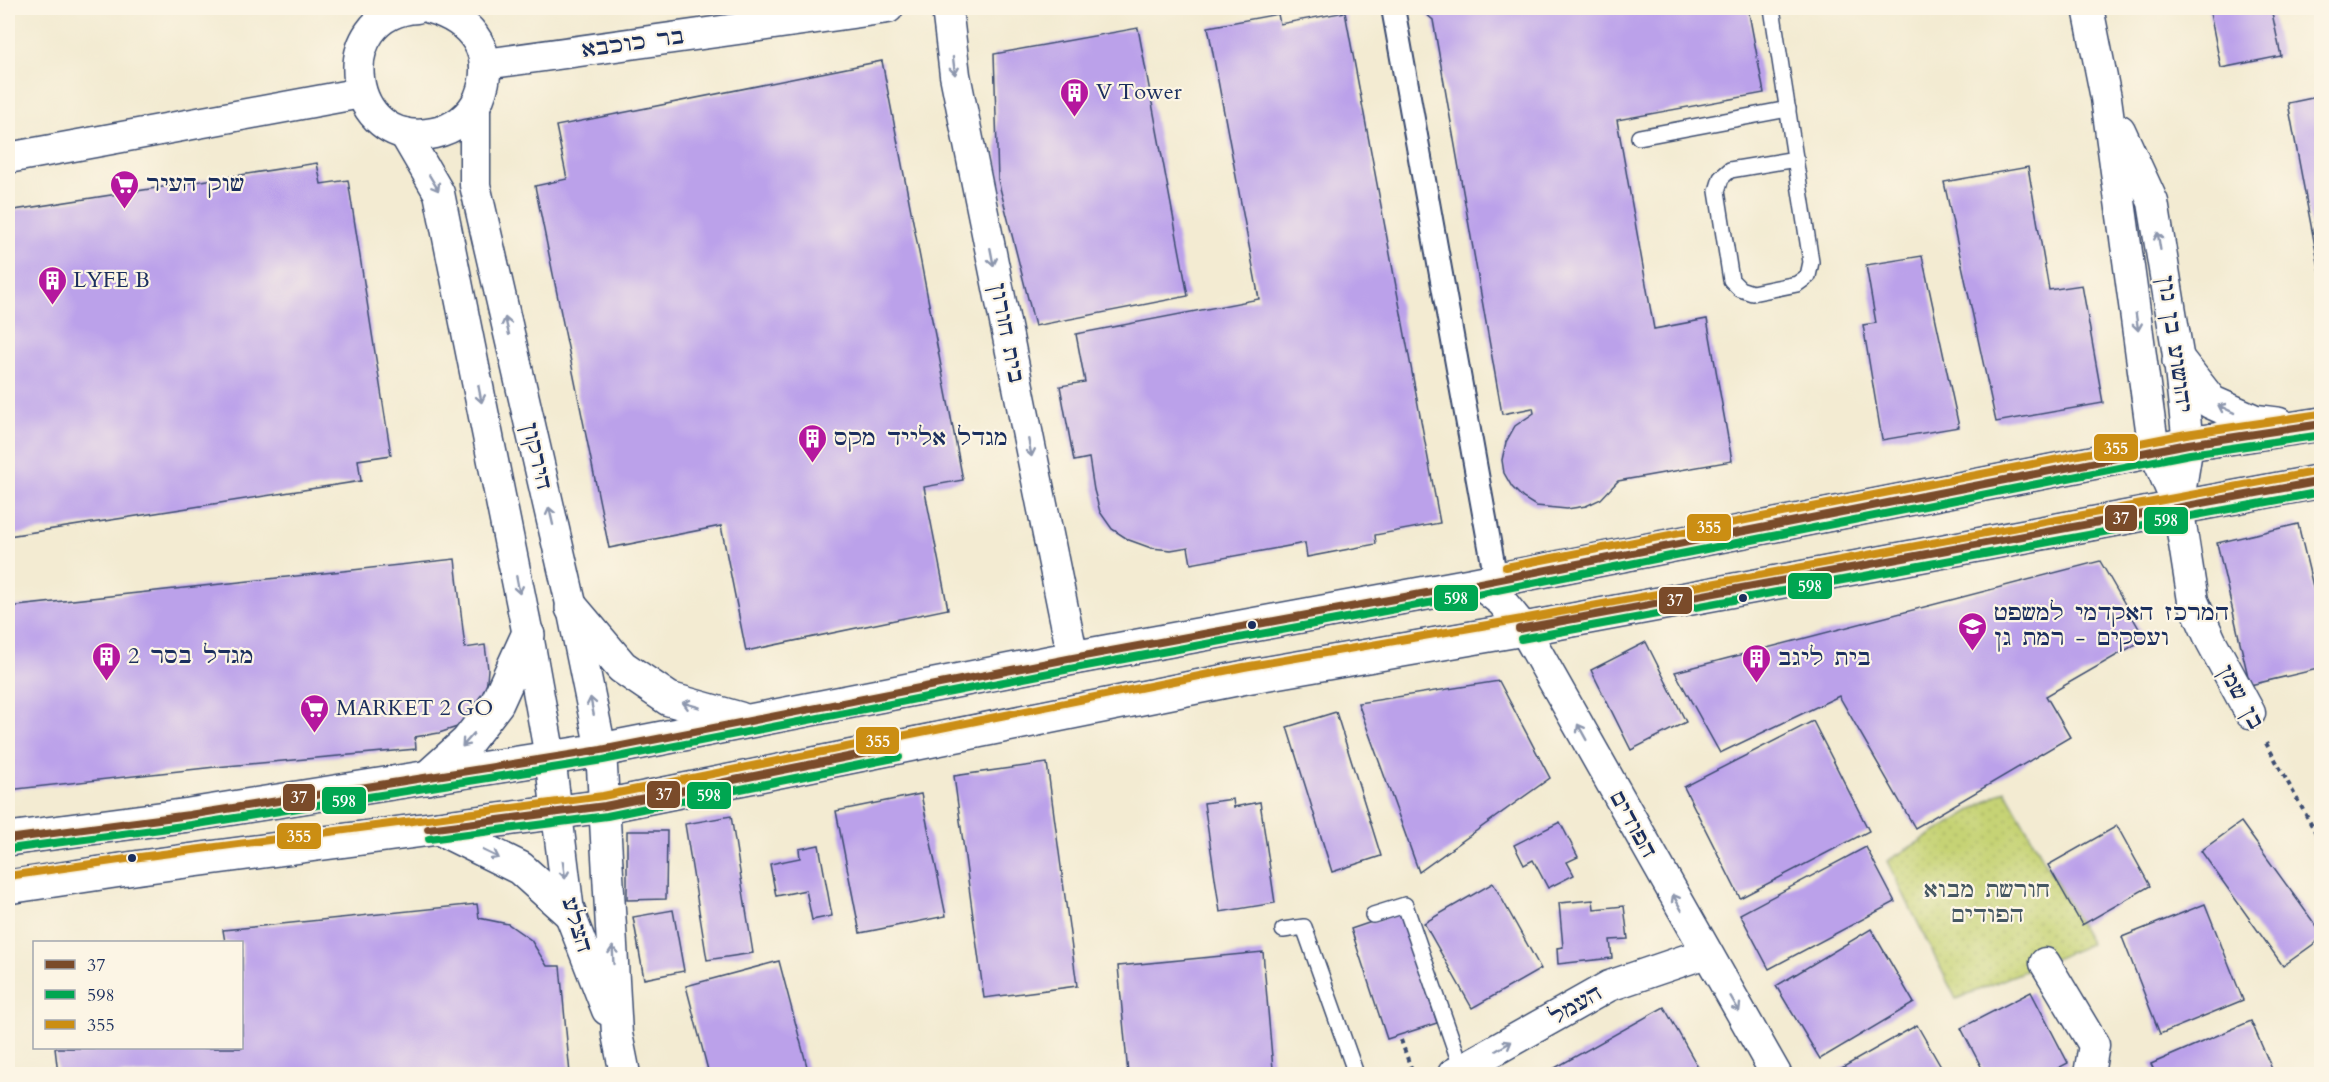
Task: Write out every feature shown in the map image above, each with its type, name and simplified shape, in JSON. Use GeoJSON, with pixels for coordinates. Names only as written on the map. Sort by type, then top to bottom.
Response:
{"type":"FeatureCollection","features":[{"type":"Feature","properties":{"kind":"main road"},"geometry":{"type":"LineString","coordinates":[[2179,361],[2211,402],[2254,421],[2312,425]]}},
{"type":"Feature","properties":{"kind":"main road"},"geometry":{"type":"LineString","coordinates":[[8,839],[189,815],[601,750],[1072,658],[1487,582],[2188,444],[2312,425]]}},
{"type":"Feature","properties":{"kind":"main road"},"geometry":{"type":"LineString","coordinates":[[8,887],[141,867],[605,806],[1234,680],[1524,629],[2322,481]]}},
{"type":"Feature","properties":{"kind":"main road"},"geometry":{"type":"LineString","coordinates":[[572,608],[622,667],[669,699],[747,721]]}},
{"type":"Feature","properties":{"kind":"main road"},"geometry":{"type":"LineString","coordinates":[[428,778],[467,742],[496,703],[528,635]]}},
{"type":"Feature","properties":{"kind":"main road"},"geometry":{"type":"LineString","coordinates":[[439,828],[520,868],[569,912]]}},
{"type":"Feature","properties":{"kind":"street"},"geometry":{"type":"LineString","coordinates":[[417,8],[385,12],[370,32],[361,51],[357,72],[361,93],[370,111],[385,124],[404,133],[424,135],[443,131],[461,121],[475,107]]}},
{"type":"Feature","properties":{"kind":"street","name":"בר כוכבא"},"geometry":{"type":"LineString","coordinates":[[485,64],[888,8]]}},
{"type":"Feature","properties":{"kind":"street","name":"בית חורון"},"geometry":{"type":"LineString","coordinates":[[947,8],[955,75],[1072,658]]}},
{"type":"Feature","properties":{"kind":"street"},"geometry":{"type":"LineString","coordinates":[[1393,8],[1487,582]]}},
{"type":"Feature","properties":{"kind":"street","name":"יהושוע בן נון"},"geometry":{"type":"LineString","coordinates":[[2088,8],[2106,98],[2154,451],[2178,506]]}},
{"type":"Feature","properties":{"kind":"street"},"geometry":{"type":"LineString","coordinates":[[442,9],[466,25],[479,43],[485,64]]}},
{"type":"Feature","properties":{"kind":"street","name":"הירקון"},"geometry":{"type":"LineString","coordinates":[[485,64],[483,86],[475,107],[475,185],[572,608],[601,750],[605,806]]}},
{"type":"Feature","properties":{"kind":"street"},"geometry":{"type":"LineString","coordinates":[[8,155],[361,93]]}},
{"type":"Feature","properties":{"kind":"street","name":"יהושוע בן נון"},"geometry":{"type":"LineString","coordinates":[[2106,98],[2153,202],[2179,361],[2188,444],[2178,506]]}},
{"type":"Feature","properties":{"kind":"street","name":"הירקון"},"geometry":{"type":"LineString","coordinates":[[404,133],[439,193],[528,635],[550,758],[556,812]]}},
{"type":"Feature","properties":{"kind":"street","name":"בן שמן"},"geometry":{"type":"LineString","coordinates":[[2178,506],[2193,601],[2211,641],[2250,713]]}},
{"type":"Feature","properties":{"kind":"street","name":"הפודים"},"geometry":{"type":"LineString","coordinates":[[1487,582],[1524,629],[1776,1074]]}},
{"type":"Feature","properties":{"kind":"street","name":"הצלע"},"geometry":{"type":"LineString","coordinates":[[605,806],[617,1034],[625,1074]]}},
{"type":"Feature","properties":{"kind":"street","name":"הצלע"},"geometry":{"type":"LineString","coordinates":[[556,812],[569,912],[617,1034]]}},
{"type":"Feature","properties":{"kind":"street","name":"העמל"},"geometry":{"type":"LineString","coordinates":[[1458,1072],[1609,986],[1706,953]]}},
{"type":"Feature","properties":{"kind":"street"},"geometry":{"type":"LineString","coordinates":[[2045,963],[2094,1045],[2089,1074]]}},
{"type":"Feature","properties":{"kind":"lane"},"geometry":{"type":"LineString","coordinates":[[1772,8],[1796,159],[1811,262],[1808,276],[1797,284],[1752,293],[1740,289],[1731,280],[1717,191],[1721,178],[1730,170],[1796,159]]}},
{"type":"Feature","properties":{"kind":"lane"},"geometry":{"type":"LineString","coordinates":[[1639,137],[1788,110]]}},
{"type":"Feature","properties":{"kind":"lane"},"geometry":{"type":"LineString","coordinates":[[1373,915],[1405,905],[1458,1072]]}},
{"type":"Feature","properties":{"kind":"lane"},"geometry":{"type":"LineString","coordinates":[[1283,930],[1304,927],[1356,1074]]}},
{"type":"Feature","properties":{"kind":"path","name":"בן שמן"},"geometry":{"type":"LineString","coordinates":[[2250,713],[2322,844]]}},
{"type":"Feature","properties":{"kind":"path"},"geometry":{"type":"LineString","coordinates":[[1401,1040],[1413,1074]]}},
{"type":"Feature","properties":{"kind":"green space","name":"חורשת מבוא הפודים"},"geometry":{"type":"Polygon","coordinates":[[[2005,790],[2091,944],[1956,999],[1887,861],[2005,790]]]}},
{"type":"Feature","properties":{"kind":"building"},"geometry":{"type":"Polygon","coordinates":[[[1419,8],[1748,8],[1764,93],[1617,120],[1654,329],[1707,319],[1732,461],[1618,481],[1601,499],[1586,506],[1567,509],[1536,506],[1512,487],[1504,473],[1502,460],[1506,442],[1515,426],[1534,413],[1533,408],[1502,414],[1433,20],[1419,8]]]}},
{"type":"Feature","properties":{"kind":"building"},"geometry":{"type":"Polygon","coordinates":[[[2209,8],[2271,8],[2281,56],[2221,68],[2209,8]]]}},
{"type":"Feature","properties":{"kind":"building"},"geometry":{"type":"Polygon","coordinates":[[[1345,12],[1440,523],[1375,535],[1376,544],[1307,557],[1305,543],[1191,564],[1188,547],[1171,550],[1151,548],[1129,540],[1112,529],[1100,512],[1089,458],[1074,461],[1060,386],[1085,382],[1076,334],[1259,299],[1208,27],[1278,14],[1280,24],[1345,12]]]}},
{"type":"Feature","properties":{"kind":"building","name":"V Tower"},"geometry":{"type":"Polygon","coordinates":[[[1138,28],[1188,296],[1035,326],[998,180],[994,54],[1138,28]]]}},
{"type":"Feature","properties":{"kind":"building"},"geometry":{"type":"Polygon","coordinates":[[[882,61],[963,480],[924,487],[948,609],[746,651],[721,526],[609,548],[535,186],[567,179],[556,126],[882,61]]]}},
{"type":"Feature","properties":{"kind":"building"},"geometry":{"type":"Polygon","coordinates":[[[2322,96],[2322,273],[2320,273],[2288,103],[2322,96]]]}},
{"type":"Feature","properties":{"kind":"building"},"geometry":{"type":"Polygon","coordinates":[[[317,163],[321,184],[348,180],[391,455],[358,460],[361,481],[8,536],[8,211],[317,163]]]}},
{"type":"Feature","properties":{"kind":"building"},"geometry":{"type":"Polygon","coordinates":[[[2028,167],[2049,290],[2082,285],[2103,403],[1996,422],[1944,182],[2028,167]]]}},
{"type":"Feature","properties":{"kind":"building"},"geometry":{"type":"Polygon","coordinates":[[[1922,256],[1959,427],[1882,440],[1863,325],[1876,323],[1866,265],[1922,256]]]}},
{"type":"Feature","properties":{"kind":"building"},"geometry":{"type":"Polygon","coordinates":[[[2298,524],[2322,624],[2322,668],[2250,685],[2217,543],[2298,524]]]}},
{"type":"Feature","properties":{"kind":"building"},"geometry":{"type":"Polygon","coordinates":[[[455,559],[465,648],[485,645],[488,669],[486,694],[460,726],[439,733],[415,737],[416,749],[215,767],[8,790],[8,607],[455,559]]]}},
{"type":"Feature","properties":{"kind":"building"},"geometry":{"type":"Polygon","coordinates":[[[2100,561],[2145,639],[2046,696],[2070,737],[1915,828],[1839,696],[1720,753],[1675,672],[2100,561]]]}},
{"type":"Feature","properties":{"kind":"building"},"geometry":{"type":"Polygon","coordinates":[[[1646,642],[1686,722],[1631,750],[1591,670],[1646,642]]]}},
{"type":"Feature","properties":{"kind":"building"},"geometry":{"type":"Polygon","coordinates":[[[1499,681],[1550,778],[1419,872],[1358,703],[1499,681]]]}},
{"type":"Feature","properties":{"kind":"building"},"geometry":{"type":"Polygon","coordinates":[[[1336,712],[1381,856],[1332,872],[1287,727],[1336,712]]]}},
{"type":"Feature","properties":{"kind":"building"},"geometry":{"type":"Polygon","coordinates":[[[1813,721],[1869,831],[1740,898],[1684,787],[1813,721]]]}},
{"type":"Feature","properties":{"kind":"building"},"geometry":{"type":"Polygon","coordinates":[[[1047,763],[1077,986],[984,998],[954,776],[1047,763]]]}},
{"type":"Feature","properties":{"kind":"building"},"geometry":{"type":"Polygon","coordinates":[[[921,794],[946,916],[860,933],[836,811],[921,794]]]}},
{"type":"Feature","properties":{"kind":"building"},"geometry":{"type":"Polygon","coordinates":[[[1233,799],[1234,807],[1260,802],[1275,903],[1220,912],[1204,803],[1233,799]]]}},
{"type":"Feature","properties":{"kind":"building"},"geometry":{"type":"Polygon","coordinates":[[[731,816],[753,953],[707,960],[685,824],[731,816]]]}},
{"type":"Feature","properties":{"kind":"building"},"geometry":{"type":"Polygon","coordinates":[[[1560,822],[1578,857],[1567,862],[1574,875],[1548,888],[1533,860],[1524,865],[1514,845],[1560,822]]]}},
{"type":"Feature","properties":{"kind":"building"},"geometry":{"type":"Polygon","coordinates":[[[2241,822],[2322,934],[2322,938],[2283,966],[2201,851],[2241,822]]]}},
{"type":"Feature","properties":{"kind":"building"},"geometry":{"type":"Polygon","coordinates":[[[2117,826],[2150,886],[2082,925],[2048,865],[2117,826]]]}},
{"type":"Feature","properties":{"kind":"building"},"geometry":{"type":"Polygon","coordinates":[[[627,831],[667,831],[666,899],[627,900],[627,831]]]}},
{"type":"Feature","properties":{"kind":"building"},"geometry":{"type":"Polygon","coordinates":[[[819,845],[832,916],[812,920],[806,890],[776,896],[770,864],[800,858],[799,849],[819,845]]]}},
{"type":"Feature","properties":{"kind":"building"},"geometry":{"type":"Polygon","coordinates":[[[1866,847],[1895,902],[1769,969],[1740,914],[1866,847]]]}},
{"type":"Feature","properties":{"kind":"building"},"geometry":{"type":"Polygon","coordinates":[[[1493,883],[1541,969],[1472,1008],[1424,923],[1493,883]]]}},
{"type":"Feature","properties":{"kind":"building"},"geometry":{"type":"Polygon","coordinates":[[[1593,900],[1594,909],[1624,906],[1628,939],[1610,940],[1612,958],[1558,964],[1557,948],[1563,947],[1559,903],[1593,900]]]}},
{"type":"Feature","properties":{"kind":"building"},"geometry":{"type":"Polygon","coordinates":[[[477,904],[479,918],[508,924],[531,940],[547,966],[560,966],[570,1074],[58,1074],[55,1049],[243,1049],[243,941],[225,941],[223,930],[477,904]]]}},
{"type":"Feature","properties":{"kind":"building"},"geometry":{"type":"Polygon","coordinates":[[[2205,904],[2243,1000],[2160,1034],[2122,937],[2205,904]]]}},
{"type":"Feature","properties":{"kind":"building"},"geometry":{"type":"Polygon","coordinates":[[[673,910],[684,971],[644,979],[633,917],[673,910]]]}},
{"type":"Feature","properties":{"kind":"building"},"geometry":{"type":"Polygon","coordinates":[[[1401,912],[1437,1023],[1387,1039],[1351,929],[1401,912]]]}},
{"type":"Feature","properties":{"kind":"building"},"geometry":{"type":"Polygon","coordinates":[[[1871,929],[1914,1003],[1820,1059],[1776,986],[1871,929]]]}},
{"type":"Feature","properties":{"kind":"building"},"geometry":{"type":"Polygon","coordinates":[[[1263,952],[1273,1069],[1217,1074],[1128,1074],[1118,966],[1263,952]]]}},
{"type":"Feature","properties":{"kind":"building"},"geometry":{"type":"Polygon","coordinates":[[[779,961],[809,1074],[709,1074],[686,986],[779,961]]]}},
{"type":"Feature","properties":{"kind":"building"},"geometry":{"type":"Polygon","coordinates":[[[2031,992],[2068,1063],[2047,1074],[1985,1074],[1961,1028],[2031,992]]]}},
{"type":"Feature","properties":{"kind":"building"},"geometry":{"type":"Polygon","coordinates":[[[1664,1007],[1702,1074],[1556,1074],[1553,1069],[1664,1007]]]}},
{"type":"Feature","properties":{"kind":"building"},"geometry":{"type":"Polygon","coordinates":[[[2251,1021],[2272,1069],[2259,1074],[2156,1074],[2151,1064],[2251,1021]]]}},
{"type":"Feature","properties":{"kind":"building"},"geometry":{"type":"Polygon","coordinates":[[[1917,1025],[1945,1074],[1831,1074],[1917,1025]]]}},
{"type":"Feature","properties":{"kind":"transit line","name":"355"},"geometry":{"type":"LineString","coordinates":[[1506,567],[2186,434],[2320,414]]}},
{"type":"Feature","properties":{"kind":"transit line","name":"37"},"geometry":{"type":"LineString","coordinates":[[8,839],[189,815],[601,750],[1073,658],[1470,585],[2188,444],[2322,424]]}},
{"type":"Feature","properties":{"kind":"transit line","name":"598"},"geometry":{"type":"LineString","coordinates":[[9,849],[191,825],[603,760],[1075,668],[1472,595],[2190,454],[2322,435]]}},
{"type":"Feature","properties":{"kind":"transit line","name":"355"},"geometry":{"type":"LineString","coordinates":[[8,876],[603,796],[1244,667],[1522,619],[2320,471]]}},
{"type":"Feature","properties":{"kind":"transit line","name":"37"},"geometry":{"type":"LineString","coordinates":[[1519,629],[2322,481]]}},
{"type":"Feature","properties":{"kind":"transit line","name":"598"},"geometry":{"type":"LineString","coordinates":[[1521,639],[2322,492]]}},
{"type":"Feature","properties":{"kind":"transit line","name":"37"},"geometry":{"type":"LineString","coordinates":[[428,829],[605,806],[897,747]]}},
{"type":"Feature","properties":{"kind":"transit line","name":"598"},"geometry":{"type":"LineString","coordinates":[[429,839],[607,816],[899,757]]}},
{"type":"Feature","properties":{"kind":"place","name":"V Tower"},"geometry":{"type":"Point","coordinates":[1075,118]}},
{"type":"Feature","properties":{"kind":"place","name":"שוק העיר"},"geometry":{"type":"Point","coordinates":[125,210]}},
{"type":"Feature","properties":{"kind":"place","name":"LYFE B"},"geometry":{"type":"Point","coordinates":[52,306]}},
{"type":"Feature","properties":{"kind":"place","name":"מגדל אלייד מקס"},"geometry":{"type":"Point","coordinates":[813,464]}},
{"type":"Feature","properties":{"kind":"place","name":"המרכז האקדמי למשפט ועסקים - רמת גן"},"geometry":{"type":"Point","coordinates":[1973,652]}},
{"type":"Feature","properties":{"kind":"place","name":"מגדל בסר 2"},"geometry":{"type":"Point","coordinates":[107,682]}},
{"type":"Feature","properties":{"kind":"place","name":"בית ליגב"},"geometry":{"type":"Point","coordinates":[1757,684]}},
{"type":"Feature","properties":{"kind":"place","name":"MARKET 2 GO"},"geometry":{"type":"Point","coordinates":[315,734]}}]}
